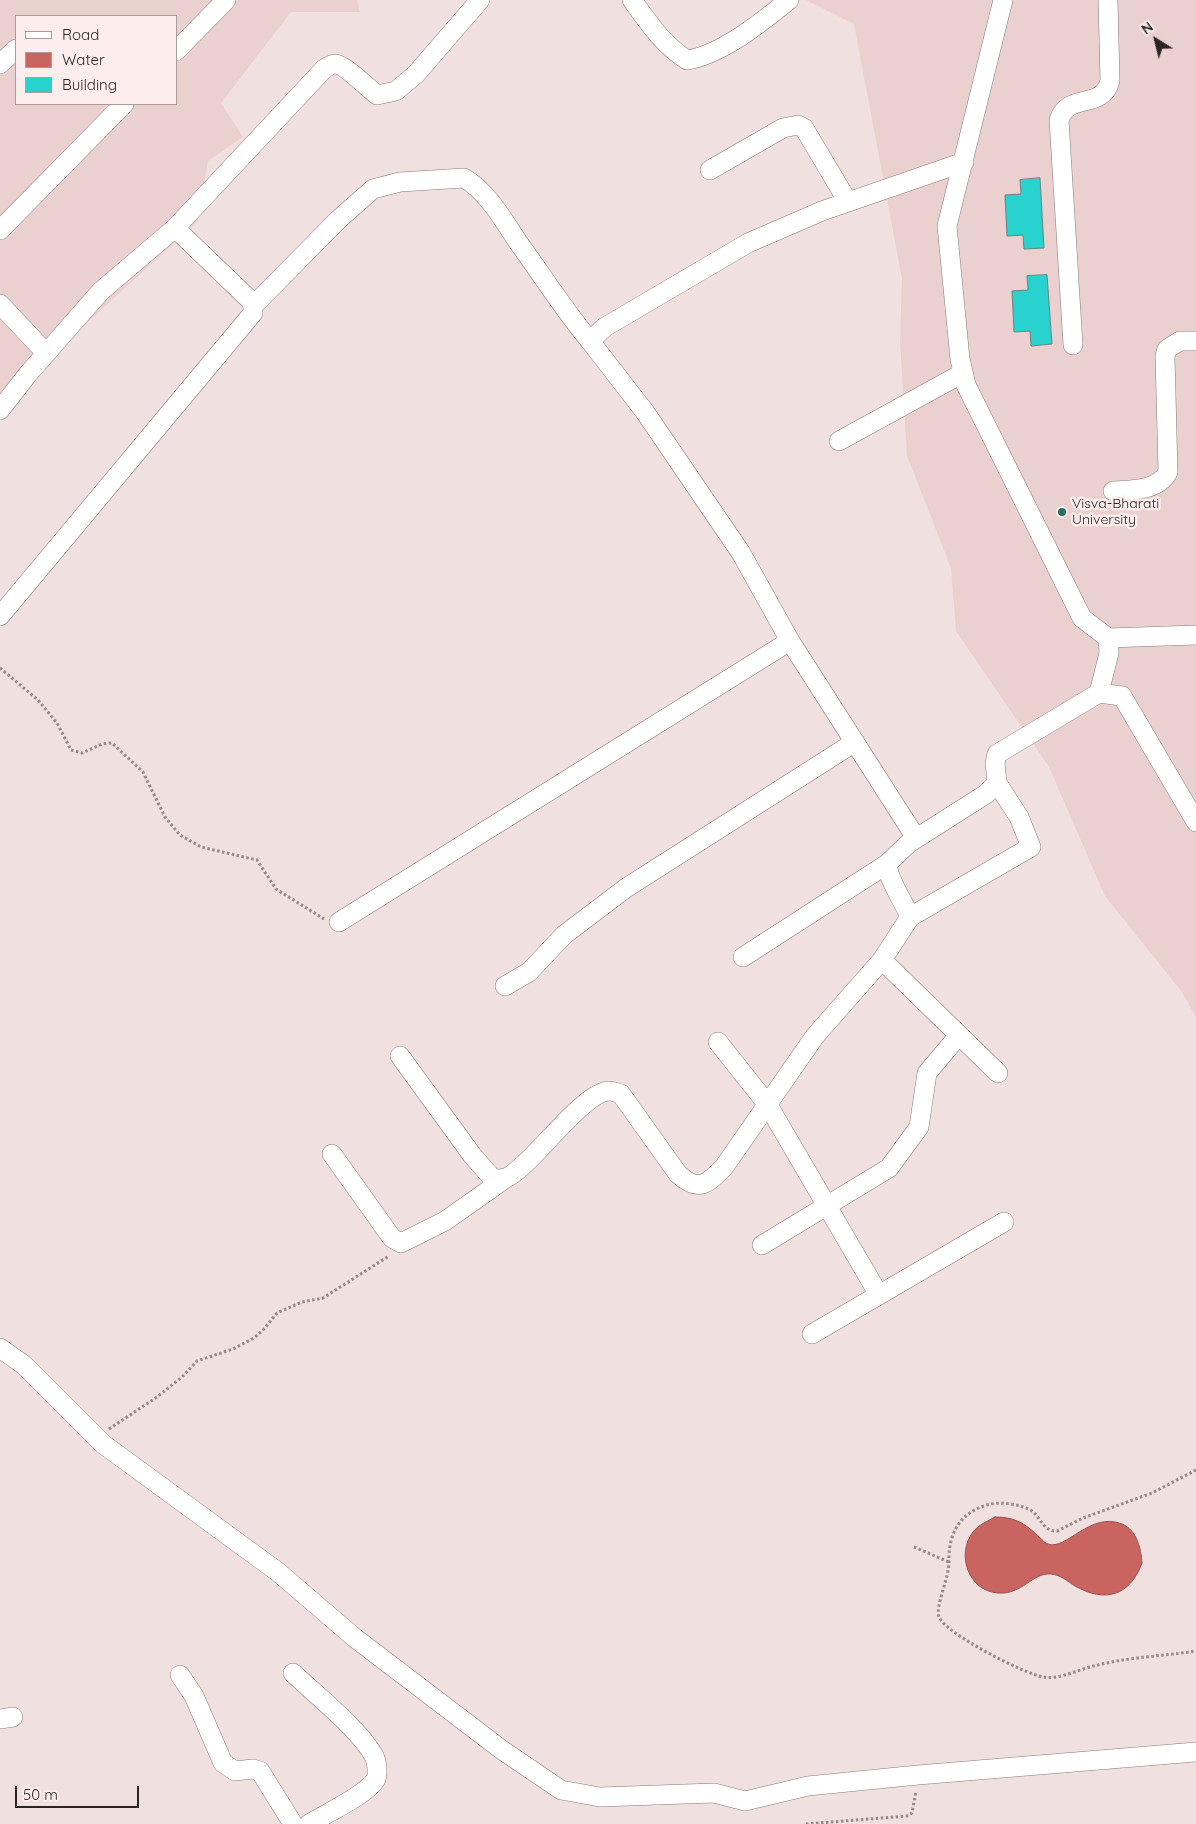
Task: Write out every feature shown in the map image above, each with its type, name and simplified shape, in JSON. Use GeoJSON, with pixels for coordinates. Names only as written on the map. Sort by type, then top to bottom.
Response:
{"type":"FeatureCollection","features":[{"type":"Feature","properties":{"kind":"street"},"geometry":{"type":"LineString","coordinates":[[178,48],[226,0]]}},
{"type":"Feature","properties":{"kind":"street"},"geometry":{"type":"LineString","coordinates":[[0,410],[46,353],[101,291],[174,228],[324,69],[335,64],[346,68],[361,84],[377,95],[396,91],[416,74],[480,0]]}},
{"type":"Feature","properties":{"kind":"street"},"geometry":{"type":"LineString","coordinates":[[632,0],[654,31],[676,54],[687,60],[696,59],[740,36],[782,2]]}},
{"type":"Feature","properties":{"kind":"street"},"geometry":{"type":"LineString","coordinates":[[1003,0],[988,52],[964,162],[952,200],[947,226],[963,373],[966,385],[1082,618],[1108,638],[1196,635]]}},
{"type":"Feature","properties":{"kind":"street"},"geometry":{"type":"LineString","coordinates":[[1073,345],[1059,120],[1062,110],[1071,104],[1102,96],[1107,91],[1110,81],[1108,0]]}},
{"type":"Feature","properties":{"kind":"street"},"geometry":{"type":"LineString","coordinates":[[0,64],[15,50]]}},
{"type":"Feature","properties":{"kind":"street"},"geometry":{"type":"LineString","coordinates":[[0,230],[123,105]]}},
{"type":"Feature","properties":{"kind":"street"},"geometry":{"type":"LineString","coordinates":[[710,170],[783,128],[798,125],[804,128],[848,202]]}},
{"type":"Feature","properties":{"kind":"street"},"geometry":{"type":"LineString","coordinates":[[590,341],[605,326],[748,244],[848,202],[964,162]]}},
{"type":"Feature","properties":{"kind":"street"},"geometry":{"type":"LineString","coordinates":[[0,616],[249,319],[254,306],[340,219],[373,190],[400,182],[464,178],[472,182],[500,215],[572,318],[655,426],[741,553],[790,641],[916,838]]}},
{"type":"Feature","properties":{"kind":"street"},"geometry":{"type":"LineString","coordinates":[[174,228],[242,292],[254,306]]}},
{"type":"Feature","properties":{"kind":"street"},"geometry":{"type":"LineString","coordinates":[[0,304],[46,353]]}},
{"type":"Feature","properties":{"kind":"street"},"geometry":{"type":"LineString","coordinates":[[1113,491],[1155,485],[1165,478],[1168,472],[1165,356],[1167,349],[1180,341],[1196,341]]}},
{"type":"Feature","properties":{"kind":"street"},"geometry":{"type":"LineString","coordinates":[[839,441],[963,373]]}},
{"type":"Feature","properties":{"kind":"street"},"geometry":{"type":"LineString","coordinates":[[1099,693],[1109,653],[1108,638]]}},
{"type":"Feature","properties":{"kind":"street"},"geometry":{"type":"LineString","coordinates":[[339,922],[790,641]]}},
{"type":"Feature","properties":{"kind":"street"},"geometry":{"type":"LineString","coordinates":[[332,1154],[392,1238],[401,1243],[445,1221],[520,1170],[545,1141],[593,1097],[608,1091],[621,1094],[678,1174],[689,1184],[699,1185],[709,1181],[724,1167],[814,1036],[882,960],[910,917],[1031,847],[1019,817],[997,783],[994,763],[997,754],[1099,693],[1122,696],[1196,822]]}},
{"type":"Feature","properties":{"kind":"street"},"geometry":{"type":"LineString","coordinates":[[505,986],[530,972],[564,935],[626,888],[854,742]]}},
{"type":"Feature","properties":{"kind":"street"},"geometry":{"type":"LineString","coordinates":[[743,957],[887,864],[916,838],[986,794],[997,783]]}},
{"type":"Feature","properties":{"kind":"street"},"geometry":{"type":"LineString","coordinates":[[887,864],[888,874],[902,898],[910,917]]}},
{"type":"Feature","properties":{"kind":"street"},"geometry":{"type":"LineString","coordinates":[[882,960],[998,1073]]}},
{"type":"Feature","properties":{"kind":"street"},"geometry":{"type":"LineString","coordinates":[[762,1245],[826,1208],[889,1168],[919,1127],[927,1073],[959,1035]]}},
{"type":"Feature","properties":{"kind":"street"},"geometry":{"type":"LineString","coordinates":[[718,1042],[768,1105],[878,1295]]}},
{"type":"Feature","properties":{"kind":"street"},"geometry":{"type":"LineString","coordinates":[[400,1056],[485,1172],[493,1179],[506,1178]]}},
{"type":"Feature","properties":{"kind":"street"},"geometry":{"type":"LineString","coordinates":[[812,1334],[1004,1222]]}},
{"type":"Feature","properties":{"kind":"street"},"geometry":{"type":"LineString","coordinates":[[0,1348],[24,1365],[96,1437],[278,1572],[355,1638],[510,1755],[561,1790],[600,1797],[714,1793],[745,1801],[808,1786],[1196,1752]]}},
{"type":"Feature","properties":{"kind":"street"},"geometry":{"type":"LineString","coordinates":[[293,1673],[355,1732],[375,1757],[377,1770],[376,1779],[367,1789],[309,1824]]}},
{"type":"Feature","properties":{"kind":"street"},"geometry":{"type":"LineString","coordinates":[[180,1675],[194,1696],[223,1763],[235,1771],[253,1769],[260,1771],[293,1824]]}},
{"type":"Feature","properties":{"kind":"path"},"geometry":{"type":"LineString","coordinates":[[0,668],[38,700],[57,722],[71,750],[82,754],[102,744],[112,742],[140,768],[165,817],[180,835],[201,847],[257,860],[276,889],[325,920],[334,923],[339,922]]}},
{"type":"Feature","properties":{"kind":"path"},"geometry":{"type":"LineString","coordinates":[[96,1437],[157,1397],[182,1377],[197,1361],[233,1349],[254,1338],[277,1313],[302,1302],[323,1298],[384,1260],[401,1243]]}},
{"type":"Feature","properties":{"kind":"path"},"geometry":{"type":"LineString","coordinates":[[1196,1470],[1152,1493],[1083,1518],[1053,1532],[1044,1526],[1032,1511],[1007,1503],[988,1504],[972,1512],[953,1530],[949,1550],[949,1575],[938,1609],[939,1617],[944,1625],[969,1643],[1043,1677],[1056,1677],[1099,1664],[1196,1651]]}},
{"type":"Feature","properties":{"kind":"path"},"geometry":{"type":"LineString","coordinates":[[914,1547],[949,1562]]}},
{"type":"Feature","properties":{"kind":"path"},"geometry":{"type":"LineString","coordinates":[[806,1824],[907,1816],[912,1813],[918,1775]]}},
{"type":"Feature","properties":{"kind":"shaded area"},"geometry":{"type":"Polygon","coordinates":[[[0,0],[357,0],[360,12],[291,12],[221,103],[243,137],[208,161],[198,221],[0,403],[0,0]]]}},
{"type":"Feature","properties":{"kind":"shaded area","name":"Visva-Bharati University"},"geometry":{"type":"Polygon","coordinates":[[[806,0],[1196,0],[1196,1017],[1182,992],[1105,896],[1049,767],[956,631],[951,568],[907,456],[900,341],[902,279],[854,24],[806,0]]]}},
{"type":"Feature","properties":{"kind":"water"},"geometry":{"type":"Polygon","coordinates":[[[995,1517],[1017,1521],[1027,1526],[1046,1543],[1055,1545],[1089,1526],[1110,1521],[1122,1524],[1135,1535],[1141,1552],[1142,1563],[1131,1583],[1115,1593],[1106,1595],[1086,1591],[1061,1577],[1051,1574],[1038,1576],[1014,1591],[998,1593],[988,1591],[972,1579],[968,1570],[966,1551],[968,1541],[973,1532],[983,1523],[995,1517]]]}},
{"type":"Feature","properties":{"kind":"building"},"geometry":{"type":"Polygon","coordinates":[[[1040,178],[1044,248],[1024,249],[1023,235],[1007,236],[1005,195],[1021,194],[1020,180],[1040,178]]]}},
{"type":"Feature","properties":{"kind":"building"},"geometry":{"type":"Polygon","coordinates":[[[1047,275],[1052,344],[1031,346],[1030,331],[1014,332],[1012,291],[1028,290],[1027,276],[1047,275]]]}},
{"type":"Feature","properties":{"kind":"place","name":"Visva-Bharati University"},"geometry":{"type":"Point","coordinates":[1062,512]}}]}
